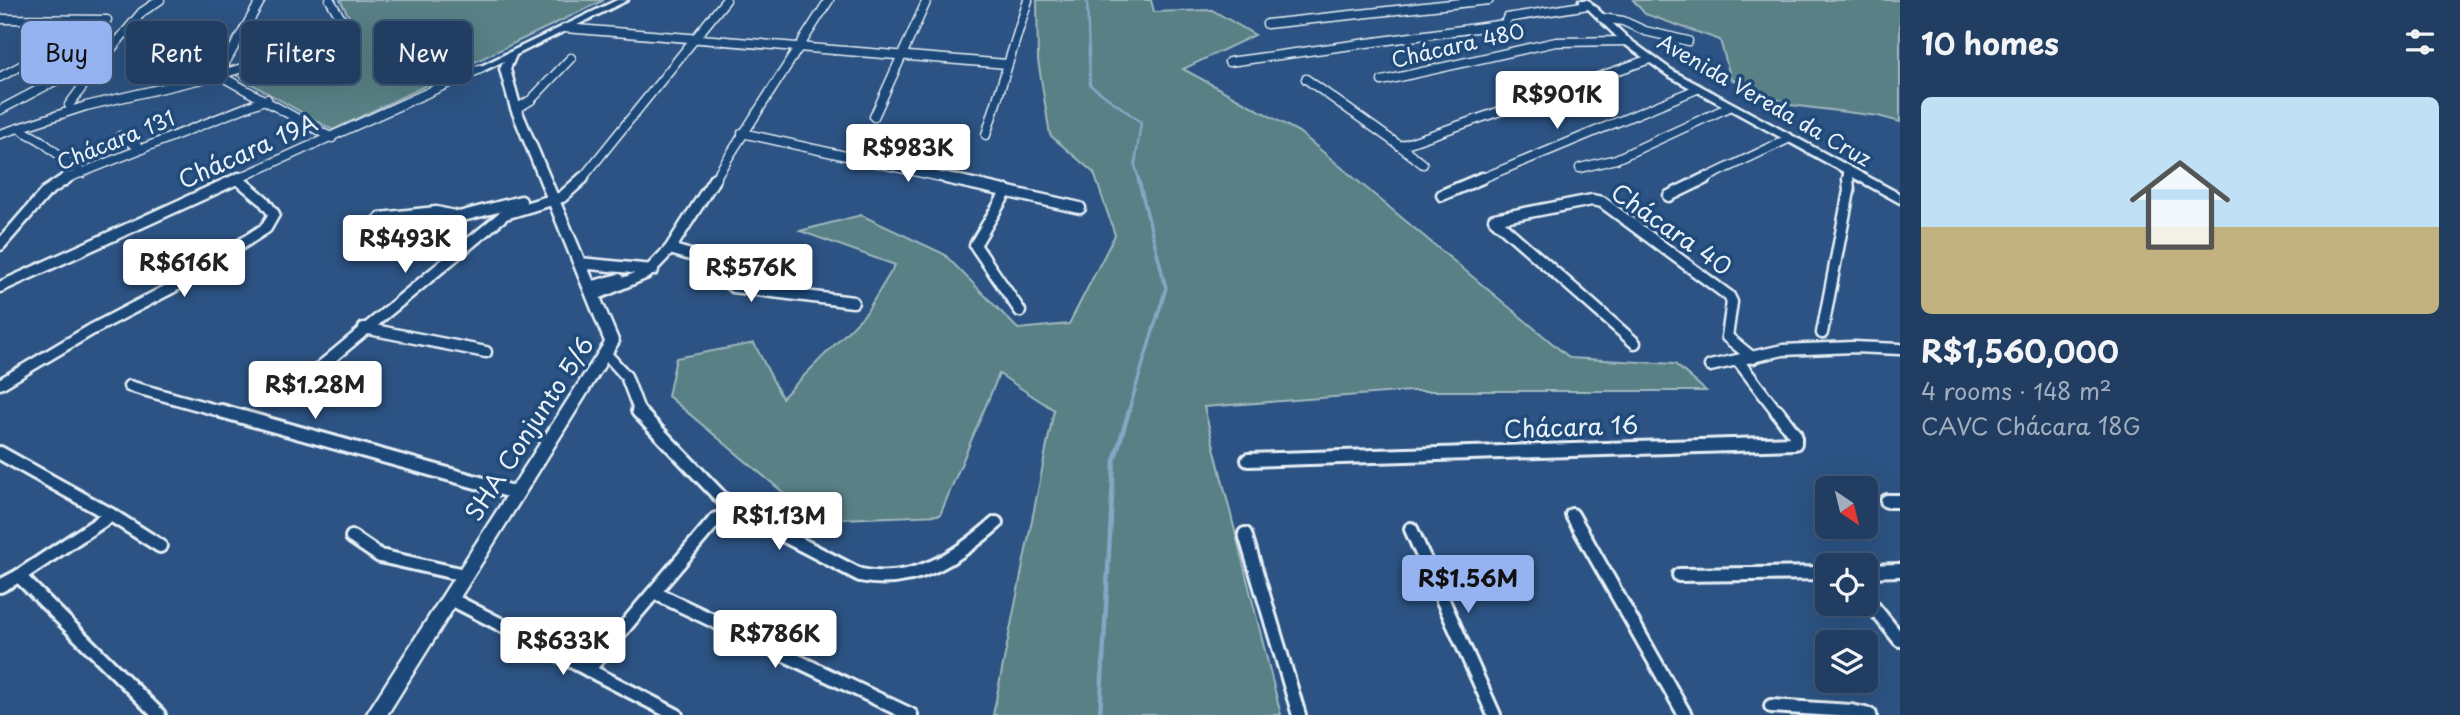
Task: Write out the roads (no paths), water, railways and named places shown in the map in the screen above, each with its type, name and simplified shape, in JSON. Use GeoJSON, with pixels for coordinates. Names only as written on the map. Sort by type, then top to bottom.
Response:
{"type":"FeatureCollection","features":[{"type":"Feature","properties":{"kind":"street"},"geometry":{"type":"LineString","coordinates":[[112,48],[142,12],[160,0]]}},
{"type":"Feature","properties":{"kind":"street"},"geometry":{"type":"LineString","coordinates":[[227,60],[261,0]]}},
{"type":"Feature","properties":{"kind":"street"},"geometry":{"type":"LineString","coordinates":[[227,70],[344,36],[347,29],[330,0]]}},
{"type":"Feature","properties":{"kind":"street","name":"Chácara 19A"},"geometry":{"type":"LineString","coordinates":[[0,287],[332,138],[624,0]]}},
{"type":"Feature","properties":{"kind":"street"},"geometry":{"type":"LineString","coordinates":[[380,218],[436,212],[459,217],[566,194],[584,177],[726,0]]}},
{"type":"Feature","properties":{"kind":"street"},"geometry":{"type":"LineString","coordinates":[[592,292],[653,270],[670,249],[829,0]]}},
{"type":"Feature","properties":{"kind":"street"},"geometry":{"type":"LineString","coordinates":[[874,117],[927,0]]}},
{"type":"Feature","properties":{"kind":"street"},"geometry":{"type":"LineString","coordinates":[[986,135],[1027,0]]}},
{"type":"Feature","properties":{"kind":"street"},"geometry":{"type":"LineString","coordinates":[[1267,24],[1489,0]]}},
{"type":"Feature","properties":{"kind":"street"},"geometry":{"type":"LineString","coordinates":[[1229,62],[1505,24],[1507,18],[1585,2]]}},
{"type":"Feature","properties":{"kind":"street","name":"Avenida Vereda da Cruz"},"geometry":{"type":"LineString","coordinates":[[1585,2],[1626,41],[1697,89],[1900,200]]}},
{"type":"Feature","properties":{"kind":"street"},"geometry":{"type":"LineString","coordinates":[[1602,18],[1623,21],[1645,31],[1688,41]]}},
{"type":"Feature","properties":{"kind":"street"},"geometry":{"type":"LineString","coordinates":[[0,19],[107,20],[0,76]]}},
{"type":"Feature","properties":{"kind":"street"},"geometry":{"type":"LineString","coordinates":[[565,28],[1007,64]]}},
{"type":"Feature","properties":{"kind":"street","name":"Chácara 480"},"geometry":{"type":"LineString","coordinates":[[1382,81],[1556,42],[1626,41]]}},
{"type":"Feature","properties":{"kind":"street"},"geometry":{"type":"LineString","coordinates":[[480,69],[495,69],[506,74],[506,61],[512,54]]}},
{"type":"Feature","properties":{"kind":"street"},"geometry":{"type":"LineString","coordinates":[[516,109],[531,100],[571,58]]}},
{"type":"Feature","properties":{"kind":"street"},"geometry":{"type":"LineString","coordinates":[[1399,146],[1650,59]]}},
{"type":"Feature","properties":{"kind":"street","name":"SHA Conjunto 5/6"},"geometry":{"type":"LineString","coordinates":[[376,715],[607,355],[612,337],[551,197],[516,109],[506,74]]}},
{"type":"Feature","properties":{"kind":"street"},"geometry":{"type":"LineString","coordinates":[[227,76],[332,138]]}},
{"type":"Feature","properties":{"kind":"street"},"geometry":{"type":"LineString","coordinates":[[1306,79],[1423,164]]}},
{"type":"Feature","properties":{"kind":"street"},"geometry":{"type":"LineString","coordinates":[[0,110],[49,84]]}},
{"type":"Feature","properties":{"kind":"street"},"geometry":{"type":"LineString","coordinates":[[69,105],[85,84]]}},
{"type":"Feature","properties":{"kind":"street"},"geometry":{"type":"LineString","coordinates":[[0,134],[86,106],[173,84]]}},
{"type":"Feature","properties":{"kind":"street"},"geometry":{"type":"LineString","coordinates":[[1442,195],[1697,89]]}},
{"type":"Feature","properties":{"kind":"street","name":"Chácara 131"},"geometry":{"type":"LineString","coordinates":[[0,245],[53,186],[267,99]]}},
{"type":"Feature","properties":{"kind":"street"},"geometry":{"type":"LineString","coordinates":[[1580,168],[1616,159],[1729,107]]}},
{"type":"Feature","properties":{"kind":"street"},"geometry":{"type":"LineString","coordinates":[[23,131],[40,140],[82,173]]}},
{"type":"Feature","properties":{"kind":"street"},"geometry":{"type":"LineString","coordinates":[[742,133],[1080,208]]}},
{"type":"Feature","properties":{"kind":"street"},"geometry":{"type":"LineString","coordinates":[[120,136],[142,149]]}},
{"type":"Feature","properties":{"kind":"street"},"geometry":{"type":"LineString","coordinates":[[1669,196],[1788,139]]}},
{"type":"Feature","properties":{"kind":"street"},"geometry":{"type":"LineString","coordinates":[[1822,333],[1849,191],[1848,172]]}},
{"type":"Feature","properties":{"kind":"street"},"geometry":{"type":"LineString","coordinates":[[0,384],[91,330],[181,283],[225,252],[261,232],[273,220],[274,214],[264,198],[239,180]]}},
{"type":"Feature","properties":{"kind":"street"},"geometry":{"type":"LineString","coordinates":[[1007,191],[975,245],[1020,311]]}},
{"type":"Feature","properties":{"kind":"street"},"geometry":{"type":"LineString","coordinates":[[302,382],[505,214],[551,197]]}},
{"type":"Feature","properties":{"kind":"street","name":"Chácara 40"},"geometry":{"type":"LineString","coordinates":[[1635,343],[1494,219],[1592,200],[1602,202],[1729,296],[1732,302],[1727,337],[1753,358]]}},
{"type":"Feature","properties":{"kind":"street"},"geometry":{"type":"LineString","coordinates":[[670,249],[721,264],[726,282],[733,287],[853,302]]}},
{"type":"Feature","properties":{"kind":"street"},"geometry":{"type":"LineString","coordinates":[[579,263],[653,270]]}},
{"type":"Feature","properties":{"kind":"street"},"geometry":{"type":"LineString","coordinates":[[364,328],[486,352]]}},
{"type":"Feature","properties":{"kind":"street"},"geometry":{"type":"LineString","coordinates":[[1710,366],[1739,362],[1783,350],[1816,347],[1900,349]]}},
{"type":"Feature","properties":{"kind":"street"},"geometry":{"type":"LineString","coordinates":[[607,355],[627,374],[632,400],[638,411],[731,508],[860,575],[879,579],[925,571],[974,543],[996,523]]}},
{"type":"Feature","properties":{"kind":"street","name":"Chácara 16"},"geometry":{"type":"LineString","coordinates":[[1248,460],[1795,443],[1795,435],[1739,362]]}},
{"type":"Feature","properties":{"kind":"street"},"geometry":{"type":"LineString","coordinates":[[129,386],[516,493]]}},
{"type":"Feature","properties":{"kind":"street"},"geometry":{"type":"LineString","coordinates":[[0,453],[111,515],[160,546]]}},
{"type":"Feature","properties":{"kind":"street"},"geometry":{"type":"LineString","coordinates":[[0,586],[111,515]]}},
{"type":"Feature","properties":{"kind":"street"},"geometry":{"type":"LineString","coordinates":[[1572,515],[1685,715]]}},
{"type":"Feature","properties":{"kind":"street"},"geometry":{"type":"LineString","coordinates":[[588,670],[716,519]]}},
{"type":"Feature","properties":{"kind":"street"},"geometry":{"type":"LineString","coordinates":[[1411,529],[1494,715]]}},
{"type":"Feature","properties":{"kind":"street"},"geometry":{"type":"LineString","coordinates":[[1245,534],[1299,715]]}},
{"type":"Feature","properties":{"kind":"street"},"geometry":{"type":"LineString","coordinates":[[352,537],[380,556],[464,575]]}},
{"type":"Feature","properties":{"kind":"street"},"geometry":{"type":"LineString","coordinates":[[1878,571],[1900,570]]}},
{"type":"Feature","properties":{"kind":"street"},"geometry":{"type":"LineString","coordinates":[[1679,575],[1815,573]]}},
{"type":"Feature","properties":{"kind":"street"},"geometry":{"type":"LineString","coordinates":[[19,576],[159,715]]}},
{"type":"Feature","properties":{"kind":"street"},"geometry":{"type":"LineString","coordinates":[[654,593],[911,715]]}},
{"type":"Feature","properties":{"kind":"street"},"geometry":{"type":"LineString","coordinates":[[449,598],[676,715]]}},
{"type":"Feature","properties":{"kind":"street"},"geometry":{"type":"LineString","coordinates":[[1878,613],[1900,640]]}},
{"type":"Feature","properties":{"kind":"street"},"geometry":{"type":"LineString","coordinates":[[1771,706],[1851,711],[1870,715]]}},
{"type":"Feature","properties":{"kind":"waterway"},"geometry":{"type":"LineString","coordinates":[[1087,0],[1090,85],[1141,122],[1135,165],[1139,180]]}},
{"type":"Feature","properties":{"kind":"waterway"},"geometry":{"type":"LineString","coordinates":[[1128,413],[1166,288],[1138,178]]}},
{"type":"Feature","properties":{"kind":"waterway"},"geometry":{"type":"LineString","coordinates":[[1100,715],[1114,461],[1129,411]]}}]}
